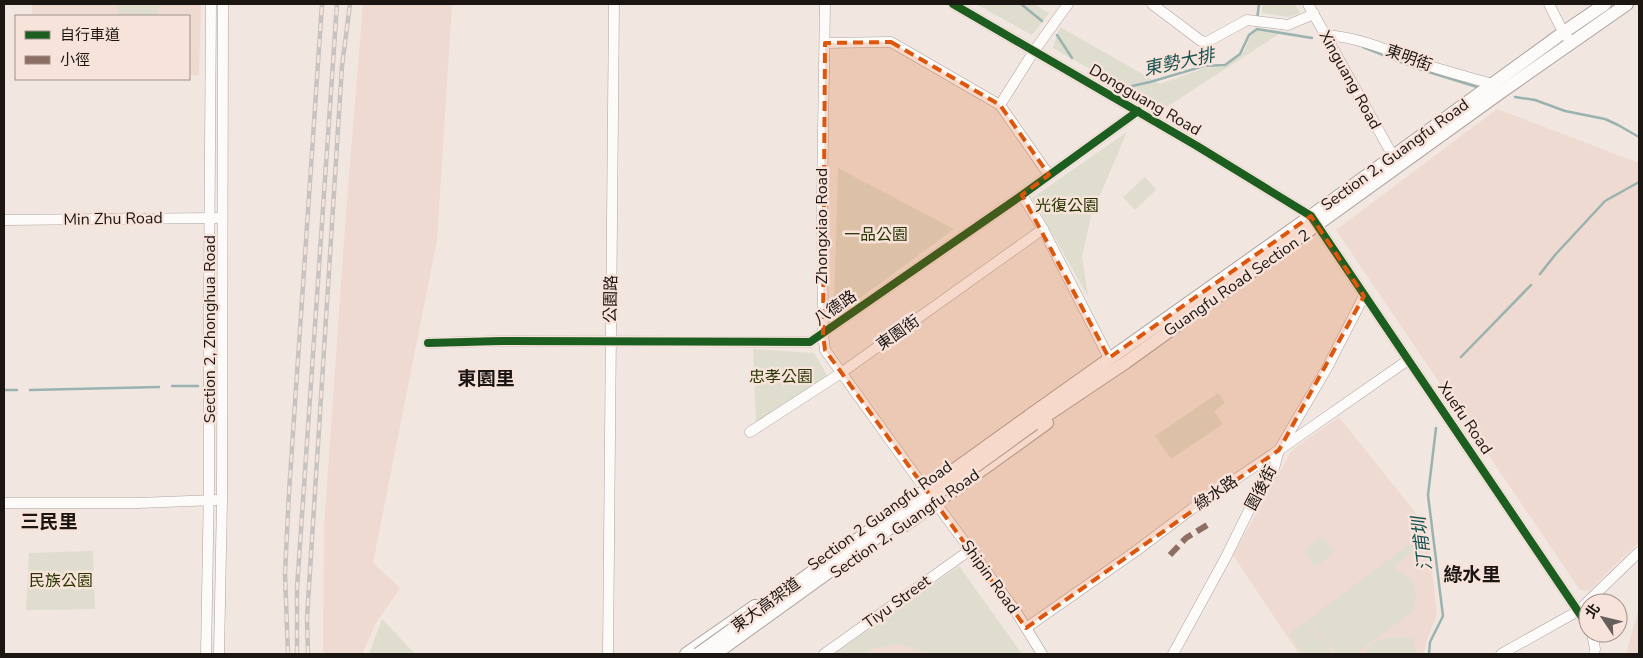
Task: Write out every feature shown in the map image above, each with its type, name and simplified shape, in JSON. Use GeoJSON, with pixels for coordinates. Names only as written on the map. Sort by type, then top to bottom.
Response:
{"type":"FeatureCollection","features":[{"type":"Feature","properties":{"kind":"main road"},"geometry":{"type":"LineString","coordinates":[[1482,100],[1504,90],[1604,4]]}},
{"type":"Feature","properties":{"kind":"main road"},"geometry":{"type":"LineString","coordinates":[[1482,100],[1492,84],[1567,37],[1627,4]]}},
{"type":"Feature","properties":{"kind":"main road","name":"Section 2, Guangfu Road"},"geometry":{"type":"LineString","coordinates":[[1315,221],[1393,156],[1482,100]]}},
{"type":"Feature","properties":{"kind":"main road","name":"Guangfu Road Section 2"},"geometry":{"type":"LineString","coordinates":[[1032,420],[1315,221],[1482,100]]}},
{"type":"Feature","properties":{"kind":"main road","name":"Guangfu Road Section 2"},"geometry":{"type":"LineString","coordinates":[[1081,387],[1109,358],[1315,221]]}},
{"type":"Feature","properties":{"kind":"main road","name":"Section 2, Guangfu Road"},"geometry":{"type":"LineString","coordinates":[[723,654],[1064,411],[1081,387]]}},
{"type":"Feature","properties":{"kind":"main road","name":"Section 2 Guangfu Road"},"geometry":{"type":"LineString","coordinates":[[686,654],[923,486],[1050,393],[1081,387]]}},
{"type":"Feature","properties":{"kind":"main road","name":"東大高架道"},"geometry":{"type":"LineString","coordinates":[[698,654],[1032,420]]}},
{"type":"Feature","properties":{"kind":"main road","name":"東大高架道"},"geometry":{"type":"LineString","coordinates":[[715,654],[1032,420]]}},
{"type":"Feature","properties":{"kind":"main road"},"geometry":{"type":"LineString","coordinates":[[706,654],[892,521],[936,503]]}},
{"type":"Feature","properties":{"kind":"street","name":"Section 2, Zhonghua Road"},"geometry":{"type":"LineString","coordinates":[[206,654],[209,499],[211,4]]}},
{"type":"Feature","properties":{"kind":"street","name":"Section 2, Zhonghua Road"},"geometry":{"type":"LineString","coordinates":[[219,654],[222,500],[223,4]]}},
{"type":"Feature","properties":{"kind":"street","name":"公園路"},"geometry":{"type":"LineString","coordinates":[[608,654],[614,4]]}},
{"type":"Feature","properties":{"kind":"street","name":"Zhongxiao Road"},"geometry":{"type":"LineString","coordinates":[[825,4],[822,199],[823,334],[825,350],[936,503]]}},
{"type":"Feature","properties":{"kind":"street","name":"Dongguang Road"},"geometry":{"type":"LineString","coordinates":[[953,4],[1138,111],[1315,221]]}},
{"type":"Feature","properties":{"kind":"street"},"geometry":{"type":"LineString","coordinates":[[1000,105],[1034,51],[1068,4]]}},
{"type":"Feature","properties":{"kind":"street"},"geometry":{"type":"LineString","coordinates":[[1152,4],[1201,41],[1207,42],[1247,20],[1288,26],[1314,14]]}},
{"type":"Feature","properties":{"kind":"street","name":"Xinguang Road"},"geometry":{"type":"LineString","coordinates":[[1308,4],[1393,156]]}},
{"type":"Feature","properties":{"kind":"street"},"geometry":{"type":"LineString","coordinates":[[1549,4],[1567,37]]}},
{"type":"Feature","properties":{"kind":"street","name":"東明街"},"geometry":{"type":"LineString","coordinates":[[1325,34],[1360,40],[1443,70],[1492,84]]}},
{"type":"Feature","properties":{"kind":"street"},"geometry":{"type":"LineString","coordinates":[[825,43],[891,42],[1000,105],[1049,176]]}},
{"type":"Feature","properties":{"kind":"street","name":"八德路"},"geometry":{"type":"LineString","coordinates":[[428,343],[501,341],[810,342],[1049,176],[1138,111]]}},
{"type":"Feature","properties":{"kind":"street"},"geometry":{"type":"LineString","coordinates":[[1022,195],[1043,229],[1109,358]]}},
{"type":"Feature","properties":{"kind":"street","name":"Min Zhu Road"},"geometry":{"type":"LineString","coordinates":[[4,220],[222,219]]}},
{"type":"Feature","properties":{"kind":"street","name":"Xuefu Road"},"geometry":{"type":"LineString","coordinates":[[1315,221],[1578,611]]}},
{"type":"Feature","properties":{"kind":"street","name":"東園街"},"geometry":{"type":"LineString","coordinates":[[750,432],[841,373],[1043,229]]}},
{"type":"Feature","properties":{"kind":"street","name":"園後街"},"geometry":{"type":"LineString","coordinates":[[1173,654],[1226,557],[1257,494],[1273,472],[1279,450],[1327,368],[1364,296]]}},
{"type":"Feature","properties":{"kind":"street","name":"綠水路"},"geometry":{"type":"LineString","coordinates":[[1026,628],[1194,508],[1408,360]]}},
{"type":"Feature","properties":{"kind":"street"},"geometry":{"type":"LineString","coordinates":[[4,503],[138,503],[222,500]]}},
{"type":"Feature","properties":{"kind":"street","name":"Shipin Road"},"geometry":{"type":"LineString","coordinates":[[936,503],[1015,610],[1042,654]]}},
{"type":"Feature","properties":{"kind":"street","name":"Tiyu Street"},"geometry":{"type":"LineString","coordinates":[[824,654],[970,550]]}},
{"type":"Feature","properties":{"kind":"street"},"geometry":{"type":"LineString","coordinates":[[1597,593],[1639,552]]}},
{"type":"Feature","properties":{"kind":"street"},"geometry":{"type":"LineString","coordinates":[[1502,654],[1578,611]]}},
{"type":"Feature","properties":{"kind":"highlighted area"},"geometry":{"type":"Polygon","coordinates":[[[891,42],[1000,105],[1049,175],[1022,195],[1109,358],[1311,216],[1364,296],[1279,450],[1026,628],[825,350],[823,334],[825,43],[891,42]]]}},
{"type":"Feature","properties":{"kind":"shaded area"},"geometry":{"type":"Polygon","coordinates":[[[32,4],[201,4],[199,75],[190,75],[190,15],[32,15],[32,4]]]}},
{"type":"Feature","properties":{"kind":"shaded area"},"geometry":{"type":"Polygon","coordinates":[[[363,4],[452,4],[437,240],[373,563],[400,588],[376,623],[362,654],[323,654],[324,527],[363,4]]]}},
{"type":"Feature","properties":{"kind":"shaded area"},"geometry":{"type":"Polygon","coordinates":[[[1497,109],[1639,163],[1639,542],[1589,591],[1580,590],[1336,230],[1497,109]]]}},
{"type":"Feature","properties":{"kind":"shaded area"},"geometry":{"type":"Polygon","coordinates":[[[1339,417],[1427,527],[1437,615],[1426,642],[1424,654],[1299,654],[1233,555],[1292,450],[1339,417]]]}},
{"type":"Feature","properties":{"kind":"shaded area"},"geometry":{"type":"Polygon","coordinates":[[[1639,608],[1639,654],[1626,654],[1633,629],[1639,608]]]}},
{"type":"Feature","properties":{"kind":"shaded area"},"geometry":{"type":"Polygon","coordinates":[[[899,644],[932,654],[862,654],[876,648],[899,644]]]}},
{"type":"Feature","properties":{"kind":"green space"},"geometry":{"type":"Polygon","coordinates":[[[117,4],[159,4],[158,15],[117,15],[117,4]]]}},
{"type":"Feature","properties":{"kind":"green space"},"geometry":{"type":"Polygon","coordinates":[[[976,4],[1034,4],[1049,13],[1032,35],[976,4]]]}},
{"type":"Feature","properties":{"kind":"green space"},"geometry":{"type":"Polygon","coordinates":[[[1262,4],[1295,4],[1300,13],[1289,17],[1262,13],[1262,4]]]}},
{"type":"Feature","properties":{"kind":"green space"},"geometry":{"type":"Polygon","coordinates":[[[1060,27],[1160,84],[1205,68],[1223,67],[1243,53],[1251,36],[1257,30],[1279,34],[1162,110],[1053,48],[1060,27]]]}},
{"type":"Feature","properties":{"kind":"green space","name":"光復公園"},"geometry":{"type":"Polygon","coordinates":[[[1127,132],[1091,216],[1082,257],[1088,296],[1032,198],[1127,132]]]}},
{"type":"Feature","properties":{"kind":"green space","name":"一品公園"},"geometry":{"type":"Polygon","coordinates":[[[838,168],[954,229],[843,311],[834,303],[838,168]]]}},
{"type":"Feature","properties":{"kind":"green space"},"geometry":{"type":"Polygon","coordinates":[[[1145,177],[1156,190],[1135,210],[1123,197],[1145,177]]]}},
{"type":"Feature","properties":{"kind":"green space","name":"忠孝公園"},"geometry":{"type":"Polygon","coordinates":[[[753,349],[814,353],[828,377],[756,423],[753,349]]]}},
{"type":"Feature","properties":{"kind":"green space"},"geometry":{"type":"Polygon","coordinates":[[[1218,393],[1225,403],[1214,411],[1223,424],[1171,459],[1155,436],[1218,393]]]}},
{"type":"Feature","properties":{"kind":"green space"},"geometry":{"type":"Polygon","coordinates":[[[1322,536],[1334,552],[1315,567],[1303,551],[1322,536]]]}},
{"type":"Feature","properties":{"kind":"green space"},"geometry":{"type":"Polygon","coordinates":[[[1411,543],[1416,549],[1393,568],[1409,578],[1415,587],[1414,606],[1416,609],[1355,654],[1337,653],[1309,619],[1411,543]]]}},
{"type":"Feature","properties":{"kind":"green space","name":"民族公園"},"geometry":{"type":"Polygon","coordinates":[[[93,551],[95,609],[26,610],[29,553],[93,551]]]}},
{"type":"Feature","properties":{"kind":"green space"},"geometry":{"type":"Polygon","coordinates":[[[959,566],[1022,654],[931,654],[899,644],[876,648],[862,654],[834,654],[959,566]]]}},
{"type":"Feature","properties":{"kind":"green space"},"geometry":{"type":"Polygon","coordinates":[[[382,619],[415,654],[369,654],[382,619]]]}},
{"type":"Feature","properties":{"kind":"green space"},"geometry":{"type":"Polygon","coordinates":[[[1308,620],[1333,654],[1303,654],[1289,634],[1308,620]]]}},
{"type":"Feature","properties":{"kind":"green space"},"geometry":{"type":"Polygon","coordinates":[[[1414,637],[1415,654],[1365,654],[1374,643],[1379,641],[1414,637]]]}},
{"type":"Feature","properties":{"kind":"waterway","name":"東勢大排"},"geometry":{"type":"LineString","coordinates":[[1021,4],[1042,21]]}},
{"type":"Feature","properties":{"kind":"waterway"},"geometry":{"type":"LineString","coordinates":[[1257,20],[1259,4]]}},
{"type":"Feature","properties":{"kind":"waterway","name":"東勢大排"},"geometry":{"type":"LineString","coordinates":[[1123,88],[1204,66],[1225,65],[1240,54],[1249,35],[1257,29],[1312,38]]}},
{"type":"Feature","properties":{"kind":"waterway","name":"東勢大排"},"geometry":{"type":"LineString","coordinates":[[1057,35],[1072,58]]}},
{"type":"Feature","properties":{"kind":"waterway","name":"東勢大排"},"geometry":{"type":"LineString","coordinates":[[1363,47],[1416,68],[1477,87]]}},
{"type":"Feature","properties":{"kind":"waterway","name":"東勢大排"},"geometry":{"type":"LineString","coordinates":[[1515,97],[1535,100],[1565,111],[1605,119],[1639,137]]}},
{"type":"Feature","properties":{"kind":"waterway","name":"汀甫圳"},"geometry":{"type":"LineString","coordinates":[[1540,274],[1605,201],[1639,182]]}},
{"type":"Feature","properties":{"kind":"waterway","name":"汀甫圳"},"geometry":{"type":"LineString","coordinates":[[1461,357],[1531,285]]}},
{"type":"Feature","properties":{"kind":"waterway"},"geometry":{"type":"LineString","coordinates":[[172,386],[198,386]]}},
{"type":"Feature","properties":{"kind":"waterway"},"geometry":{"type":"LineString","coordinates":[[30,390],[159,387]]}},
{"type":"Feature","properties":{"kind":"waterway"},"geometry":{"type":"LineString","coordinates":[[4,390],[17,390]]}},
{"type":"Feature","properties":{"kind":"waterway","name":"汀甫圳"},"geometry":{"type":"LineString","coordinates":[[1429,654],[1430,642],[1443,616],[1428,495],[1436,428]]}},
{"type":"Feature","properties":{"kind":"railway"},"geometry":{"type":"LineString","coordinates":[[288,654],[285,574],[289,492],[322,4]]}},
{"type":"Feature","properties":{"kind":"railway"},"geometry":{"type":"LineString","coordinates":[[297,654],[297,588],[337,4]]}},
{"type":"Feature","properties":{"kind":"railway"},"geometry":{"type":"LineString","coordinates":[[308,654],[307,618],[342,66],[350,4]]}},
{"type":"Feature","properties":{"kind":"marked path"},"geometry":{"type":"LineString","coordinates":[[1170,555],[1186,538],[1209,524]]}},
{"type":"Feature","properties":{"kind":"cycle path"},"geometry":{"type":"LineString","coordinates":[[953,4],[1197,146],[1311,216],[1578,611]]}},
{"type":"Feature","properties":{"kind":"cycle path"},"geometry":{"type":"LineString","coordinates":[[428,343],[501,341],[810,342],[1022,195],[1138,111]]}},
{"type":"Feature","properties":{"kind":"district","name":"東園里"},"geometry":{"type":"Point","coordinates":[486,379]}},
{"type":"Feature","properties":{"kind":"district","name":"三民里"},"geometry":{"type":"Point","coordinates":[49,522]}},
{"type":"Feature","properties":{"kind":"district","name":"綠水里"},"geometry":{"type":"Point","coordinates":[1472,575]}}]}
